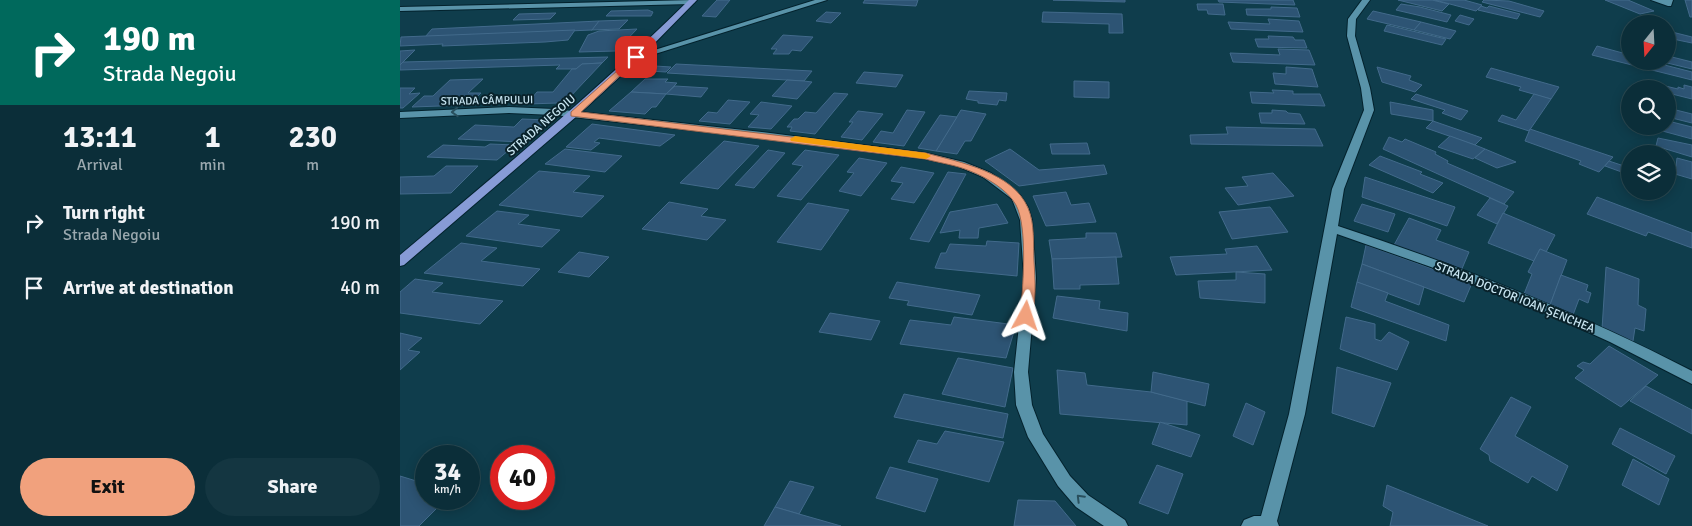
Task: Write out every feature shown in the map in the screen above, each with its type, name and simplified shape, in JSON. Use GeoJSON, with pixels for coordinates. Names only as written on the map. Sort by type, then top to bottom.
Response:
{"type":"FeatureCollection","features":[{"type":"Feature","properties":{"kind":"main road","name":"STRADA NEGOIU"},"geometry":{"type":"LineString","coordinates":[[400,262],[574,114],[636,57],[692,1]]}},
{"type":"Feature","properties":{"kind":"street"},"geometry":{"type":"LineString","coordinates":[[400,7],[410,0]]}},
{"type":"Feature","properties":{"kind":"street"},"geometry":{"type":"LineString","coordinates":[[636,57],[823,0]]}},
{"type":"Feature","properties":{"kind":"street"},"geometry":{"type":"LineString","coordinates":[[1262,526],[1297,414],[1338,189],[1369,110],[1369,96],[1350,28],[1355,13],[1366,0]]}},
{"type":"Feature","properties":{"kind":"street"},"geometry":{"type":"LineString","coordinates":[[1655,0],[1668,4],[1670,3],[1669,0]]}},
{"type":"Feature","properties":{"kind":"street"},"geometry":{"type":"LineString","coordinates":[[400,7],[692,1]]}},
{"type":"Feature","properties":{"kind":"street","name":"STRADA CÂMPULUI"},"geometry":{"type":"LineString","coordinates":[[400,115],[509,110],[574,114],[926,156],[974,169],[1006,188],[1016,197],[1022,207],[1028,242],[1030,278],[1021,372],[1024,404],[1036,437],[1064,481],[1082,501],[1119,526]]}},
{"type":"Feature","properties":{"kind":"street","name":"STRADA DOCTOR IOAN ȘENCHEA"},"geometry":{"type":"LineString","coordinates":[[1332,228],[1481,281],[1557,312],[1638,349],[1692,378]]}},
{"type":"Feature","properties":{"kind":"building"},"geometry":{"type":"Polygon","coordinates":[[[717,0],[730,0],[716,17],[702,16],[717,0]]]}},
{"type":"Feature","properties":{"kind":"building"},"geometry":{"type":"Polygon","coordinates":[[[865,0],[918,0],[916,6],[863,3],[865,0]]]}},
{"type":"Feature","properties":{"kind":"building"},"geometry":{"type":"Polygon","coordinates":[[[1053,0],[1125,0],[1125,2],[1053,0]]]}},
{"type":"Feature","properties":{"kind":"building"},"geometry":{"type":"Polygon","coordinates":[[[1218,0],[1293,0],[1295,5],[1219,2],[1218,0]]]}},
{"type":"Feature","properties":{"kind":"building"},"geometry":{"type":"Polygon","coordinates":[[[1398,0],[1432,0],[1449,4],[1442,11],[1398,0]]]}},
{"type":"Feature","properties":{"kind":"building"},"geometry":{"type":"Polygon","coordinates":[[[1435,0],[1464,0],[1482,5],[1476,11],[1435,0]]]}},
{"type":"Feature","properties":{"kind":"building"},"geometry":{"type":"Polygon","coordinates":[[[1484,0],[1509,1],[1544,11],[1540,17],[1482,2],[1484,0]]]}},
{"type":"Feature","properties":{"kind":"building"},"geometry":{"type":"Polygon","coordinates":[[[1605,0],[1628,0],[1654,11],[1640,14],[1605,0]]]}},
{"type":"Feature","properties":{"kind":"building"},"geometry":{"type":"Polygon","coordinates":[[[1685,0],[1692,0],[1692,17],[1690,17],[1685,0]]]}},
{"type":"Feature","properties":{"kind":"building"},"geometry":{"type":"Polygon","coordinates":[[[1197,4],[1223,4],[1225,15],[1208,14],[1207,10],[1198,10],[1197,4]]]}},
{"type":"Feature","properties":{"kind":"building"},"geometry":{"type":"Polygon","coordinates":[[[1401,4],[1451,15],[1447,22],[1396,10],[1401,4]]]}},
{"type":"Feature","properties":{"kind":"building"},"geometry":{"type":"Polygon","coordinates":[[[1481,6],[1487,8],[1489,6],[1520,14],[1517,19],[1478,10],[1481,6]]]}},
{"type":"Feature","properties":{"kind":"building"},"geometry":{"type":"Polygon","coordinates":[[[1271,7],[1297,8],[1300,17],[1247,15],[1246,9],[1271,9],[1271,7]]]}},
{"type":"Feature","properties":{"kind":"building"},"geometry":{"type":"Polygon","coordinates":[[[648,10],[653,12],[651,16],[606,16],[611,11],[648,10]]]}},
{"type":"Feature","properties":{"kind":"building"},"geometry":{"type":"Polygon","coordinates":[[[1373,11],[1421,22],[1414,30],[1367,19],[1373,11]]]}},
{"type":"Feature","properties":{"kind":"building"},"geometry":{"type":"Polygon","coordinates":[[[826,12],[841,13],[831,23],[816,21],[826,12]]]}},
{"type":"Feature","properties":{"kind":"building"},"geometry":{"type":"Polygon","coordinates":[[[1043,12],[1122,14],[1123,33],[1109,33],[1109,24],[1042,22],[1043,12]]]}},
{"type":"Feature","properties":{"kind":"building"},"geometry":{"type":"Polygon","coordinates":[[[556,13],[550,19],[513,20],[519,14],[556,13]]]}},
{"type":"Feature","properties":{"kind":"building"},"geometry":{"type":"Polygon","coordinates":[[[1460,15],[1474,19],[1469,25],[1455,21],[1460,15]]]}},
{"type":"Feature","properties":{"kind":"building"},"geometry":{"type":"Polygon","coordinates":[[[1268,19],[1299,21],[1303,32],[1231,29],[1228,22],[1270,24],[1268,19]]]}},
{"type":"Feature","properties":{"kind":"building"},"geometry":{"type":"Polygon","coordinates":[[[628,20],[619,29],[591,30],[599,21],[628,20]]]}},
{"type":"Feature","properties":{"kind":"building"},"geometry":{"type":"Polygon","coordinates":[[[599,21],[592,30],[425,37],[432,29],[599,21]]]}},
{"type":"Feature","properties":{"kind":"building"},"geometry":{"type":"Polygon","coordinates":[[[1421,22],[1456,31],[1450,39],[1414,30],[1421,22]]]}},
{"type":"Feature","properties":{"kind":"building"},"geometry":{"type":"Polygon","coordinates":[[[1387,25],[1446,39],[1442,45],[1384,31],[1387,25]]]}},
{"type":"Feature","properties":{"kind":"building"},"geometry":{"type":"Polygon","coordinates":[[[637,29],[616,51],[579,52],[588,35],[599,31],[637,29]]]}},
{"type":"Feature","properties":{"kind":"building"},"geometry":{"type":"Polygon","coordinates":[[[575,30],[568,40],[400,46],[401,37],[575,30]]]}},
{"type":"Feature","properties":{"kind":"building"},"geometry":{"type":"Polygon","coordinates":[[[1676,33],[1692,37],[1692,43],[1676,40],[1676,33]]]}},
{"type":"Feature","properties":{"kind":"building"},"geometry":{"type":"Polygon","coordinates":[[[783,35],[813,37],[801,51],[792,50],[789,54],[773,54],[777,49],[771,49],[783,35]]]}},
{"type":"Feature","properties":{"kind":"building"},"geometry":{"type":"Polygon","coordinates":[[[1268,36],[1293,37],[1295,40],[1304,40],[1307,48],[1258,47],[1255,39],[1269,39],[1268,36]]]}},
{"type":"Feature","properties":{"kind":"building"},"geometry":{"type":"Polygon","coordinates":[[[1597,46],[1621,53],[1621,62],[1592,55],[1597,46]]]}},
{"type":"Feature","properties":{"kind":"building"},"geometry":{"type":"Polygon","coordinates":[[[1278,49],[1309,50],[1315,65],[1233,62],[1230,53],[1280,55],[1278,49]]]}},
{"type":"Feature","properties":{"kind":"building"},"geometry":{"type":"Polygon","coordinates":[[[415,50],[400,65],[400,51],[415,50]]]}},
{"type":"Feature","properties":{"kind":"building"},"geometry":{"type":"Polygon","coordinates":[[[608,57],[602,63],[582,64],[576,69],[556,69],[560,65],[400,70],[400,65],[403,62],[608,57]]]}},
{"type":"Feature","properties":{"kind":"building"},"geometry":{"type":"Polygon","coordinates":[[[1676,58],[1692,62],[1692,69],[1676,65],[1676,58]]]}},
{"type":"Feature","properties":{"kind":"building"},"geometry":{"type":"Polygon","coordinates":[[[602,63],[569,98],[558,103],[527,104],[537,92],[553,92],[572,69],[576,69],[582,64],[602,63]]]}},
{"type":"Feature","properties":{"kind":"building"},"geometry":{"type":"Polygon","coordinates":[[[676,64],[812,71],[804,81],[667,73],[676,64]]]}},
{"type":"Feature","properties":{"kind":"building"},"geometry":{"type":"Polygon","coordinates":[[[655,66],[671,67],[666,72],[649,71],[655,66]]]}},
{"type":"Feature","properties":{"kind":"building"},"geometry":{"type":"Polygon","coordinates":[[[1286,67],[1312,69],[1318,87],[1275,84],[1273,73],[1286,74],[1286,67]]]}},
{"type":"Feature","properties":{"kind":"building"},"geometry":{"type":"Polygon","coordinates":[[[1377,67],[1411,76],[1409,80],[1422,85],[1415,92],[1382,82],[1377,67]]]}},
{"type":"Feature","properties":{"kind":"building"},"geometry":{"type":"Polygon","coordinates":[[[1491,68],[1559,87],[1551,99],[1519,90],[1521,87],[1486,77],[1491,68]]]}},
{"type":"Feature","properties":{"kind":"building"},"geometry":{"type":"Polygon","coordinates":[[[1676,68],[1692,72],[1692,80],[1652,70],[1676,70],[1676,68]]]}},
{"type":"Feature","properties":{"kind":"building"},"geometry":{"type":"Polygon","coordinates":[[[864,72],[903,75],[896,87],[856,83],[864,72]]]}},
{"type":"Feature","properties":{"kind":"building"},"geometry":{"type":"Polygon","coordinates":[[[483,79],[468,93],[481,93],[469,105],[412,107],[424,96],[433,96],[450,80],[483,79]]]}},
{"type":"Feature","properties":{"kind":"building"},"geometry":{"type":"Polygon","coordinates":[[[645,79],[668,79],[665,82],[677,83],[666,94],[631,92],[645,79]]]}},
{"type":"Feature","properties":{"kind":"building"},"geometry":{"type":"Polygon","coordinates":[[[787,80],[812,82],[797,99],[772,96],[787,80]]]}},
{"type":"Feature","properties":{"kind":"building"},"geometry":{"type":"Polygon","coordinates":[[[1074,81],[1109,82],[1109,98],[1074,97],[1074,81]]]}},
{"type":"Feature","properties":{"kind":"building"},"geometry":{"type":"Polygon","coordinates":[[[1684,85],[1692,87],[1692,99],[1676,95],[1676,89],[1678,89],[1678,87],[1684,89],[1684,85]]]}},
{"type":"Feature","properties":{"kind":"building"},"geometry":{"type":"Polygon","coordinates":[[[675,86],[708,88],[701,97],[666,94],[675,86]]]}},
{"type":"Feature","properties":{"kind":"building"},"geometry":{"type":"Polygon","coordinates":[[[400,88],[415,88],[409,94],[420,93],[403,108],[400,108],[400,88]]]}},
{"type":"Feature","properties":{"kind":"building"},"geometry":{"type":"Polygon","coordinates":[[[1272,90],[1293,91],[1293,94],[1320,94],[1325,106],[1252,103],[1250,92],[1274,93],[1272,90]]]}},
{"type":"Feature","properties":{"kind":"building"},"geometry":{"type":"Polygon","coordinates":[[[969,91],[1007,93],[1006,101],[999,100],[997,105],[978,103],[978,101],[966,99],[969,91]]]}},
{"type":"Feature","properties":{"kind":"building"},"geometry":{"type":"Polygon","coordinates":[[[631,92],[666,94],[656,107],[652,107],[645,114],[609,111],[631,92]]]}},
{"type":"Feature","properties":{"kind":"building"},"geometry":{"type":"Polygon","coordinates":[[[834,93],[848,94],[815,134],[790,131],[792,127],[787,127],[794,119],[798,119],[805,112],[816,113],[834,93]]]}},
{"type":"Feature","properties":{"kind":"building"},"geometry":{"type":"Polygon","coordinates":[[[1416,94],[1468,111],[1461,120],[1442,113],[1445,110],[1411,99],[1416,94]]]}},
{"type":"Feature","properties":{"kind":"building"},"geometry":{"type":"Polygon","coordinates":[[[1534,94],[1551,99],[1529,131],[1498,121],[1502,115],[1516,120],[1534,94]]]}},
{"type":"Feature","properties":{"kind":"building"},"geometry":{"type":"Polygon","coordinates":[[[728,100],[750,102],[730,124],[699,121],[708,112],[717,113],[728,100]]]}},
{"type":"Feature","properties":{"kind":"building"},"geometry":{"type":"Polygon","coordinates":[[[761,102],[792,106],[771,129],[748,127],[759,115],[750,114],[761,102]]]}},
{"type":"Feature","properties":{"kind":"building"},"geometry":{"type":"Polygon","coordinates":[[[1390,102],[1433,110],[1433,121],[1391,114],[1390,102]]]}},
{"type":"Feature","properties":{"kind":"building"},"geometry":{"type":"Polygon","coordinates":[[[907,110],[925,112],[904,146],[873,142],[881,131],[893,133],[907,110]]]}},
{"type":"Feature","properties":{"kind":"building"},"geometry":{"type":"Polygon","coordinates":[[[961,110],[986,114],[971,141],[965,141],[957,154],[936,151],[961,110]]]}},
{"type":"Feature","properties":{"kind":"building"},"geometry":{"type":"Polygon","coordinates":[[[1272,110],[1300,114],[1305,124],[1261,123],[1259,113],[1272,113],[1272,110]]]}},
{"type":"Feature","properties":{"kind":"building"},"geometry":{"type":"Polygon","coordinates":[[[1676,110],[1692,114],[1692,123],[1676,119],[1676,110]]]}},
{"type":"Feature","properties":{"kind":"building"},"geometry":{"type":"Polygon","coordinates":[[[858,111],[883,114],[862,140],[841,137],[853,122],[849,122],[858,111]]]}},
{"type":"Feature","properties":{"kind":"building"},"geometry":{"type":"Polygon","coordinates":[[[940,115],[957,117],[936,151],[918,148],[940,115]]]}},
{"type":"Feature","properties":{"kind":"building"},"geometry":{"type":"Polygon","coordinates":[[[522,119],[547,120],[522,142],[458,139],[475,125],[514,127],[522,119]]]}},
{"type":"Feature","properties":{"kind":"building"},"geometry":{"type":"Polygon","coordinates":[[[1433,121],[1482,138],[1475,145],[1426,128],[1433,121]]]}},
{"type":"Feature","properties":{"kind":"building"},"geometry":{"type":"Polygon","coordinates":[[[1676,123],[1692,127],[1692,139],[1676,135],[1676,123]]]}},
{"type":"Feature","properties":{"kind":"building"},"geometry":{"type":"Polygon","coordinates":[[[592,124],[675,135],[660,146],[599,138],[594,142],[600,143],[591,150],[566,147],[592,124]]]}},
{"type":"Feature","properties":{"kind":"building"},"geometry":{"type":"Polygon","coordinates":[[[1226,127],[1315,129],[1323,146],[1191,144],[1190,135],[1228,134],[1226,127]]]}},
{"type":"Feature","properties":{"kind":"building"},"geometry":{"type":"Polygon","coordinates":[[[1530,129],[1613,157],[1599,172],[1579,164],[1581,161],[1525,141],[1530,129]]]}},
{"type":"Feature","properties":{"kind":"building"},"geometry":{"type":"Polygon","coordinates":[[[1450,136],[1485,149],[1473,159],[1438,147],[1450,136]]]}},
{"type":"Feature","properties":{"kind":"building"},"geometry":{"type":"Polygon","coordinates":[[[1389,137],[1402,142],[1405,139],[1436,152],[1435,154],[1448,161],[1447,163],[1514,192],[1504,204],[1383,149],[1389,137]]]}},
{"type":"Feature","properties":{"kind":"building"},"geometry":{"type":"Polygon","coordinates":[[[1658,138],[1692,145],[1692,157],[1676,152],[1676,145],[1656,145],[1658,138]]]}},
{"type":"Feature","properties":{"kind":"building"},"geometry":{"type":"Polygon","coordinates":[[[724,141],[759,146],[718,189],[680,183],[724,141]]]}},
{"type":"Feature","properties":{"kind":"building"},"geometry":{"type":"Polygon","coordinates":[[[1087,143],[1090,154],[1052,154],[1050,144],[1087,143]]]}},
{"type":"Feature","properties":{"kind":"building"},"geometry":{"type":"Polygon","coordinates":[[[490,144],[515,145],[497,160],[427,157],[443,145],[485,147],[490,144]]]}},
{"type":"Feature","properties":{"kind":"building"},"geometry":{"type":"Polygon","coordinates":[[[565,149],[622,156],[605,172],[545,164],[565,149]]]}},
{"type":"Feature","properties":{"kind":"building"},"geometry":{"type":"Polygon","coordinates":[[[1010,149],[1039,170],[1104,165],[1107,174],[1019,186],[985,161],[1010,149]]]}},
{"type":"Feature","properties":{"kind":"building"},"geometry":{"type":"Polygon","coordinates":[[[1485,149],[1516,162],[1497,168],[1475,158],[1485,149]]]}},
{"type":"Feature","properties":{"kind":"building"},"geometry":{"type":"Polygon","coordinates":[[[768,150],[785,153],[754,188],[735,185],[768,150]]]}},
{"type":"Feature","properties":{"kind":"building"},"geometry":{"type":"Polygon","coordinates":[[[805,150],[839,155],[801,200],[777,196],[803,166],[792,164],[805,150]]]}},
{"type":"Feature","properties":{"kind":"building"},"geometry":{"type":"Polygon","coordinates":[[[1380,156],[1422,172],[1420,174],[1443,183],[1433,193],[1369,165],[1380,156]]]}},
{"type":"Feature","properties":{"kind":"building"},"geometry":{"type":"Polygon","coordinates":[[[859,158],[887,163],[861,196],[839,191],[854,173],[847,172],[859,158]]]}},
{"type":"Feature","properties":{"kind":"building"},"geometry":{"type":"Polygon","coordinates":[[[1677,158],[1692,162],[1692,179],[1676,174],[1677,158]]]}},
{"type":"Feature","properties":{"kind":"building"},"geometry":{"type":"Polygon","coordinates":[[[1609,161],[1621,165],[1621,172],[1605,166],[1609,161]]]}},
{"type":"Feature","properties":{"kind":"building"},"geometry":{"type":"Polygon","coordinates":[[[446,166],[478,166],[451,193],[400,194],[400,177],[434,176],[446,166]]]}},
{"type":"Feature","properties":{"kind":"building"},"geometry":{"type":"Polygon","coordinates":[[[901,167],[934,173],[914,203],[891,199],[903,183],[891,181],[901,167]]]}},
{"type":"Feature","properties":{"kind":"building"},"geometry":{"type":"Polygon","coordinates":[[[539,171],[590,176],[573,192],[604,196],[582,217],[499,205],[539,171]]]}},
{"type":"Feature","properties":{"kind":"building"},"geometry":{"type":"Polygon","coordinates":[[[948,172],[966,174],[929,242],[910,239],[948,172]]]}},
{"type":"Feature","properties":{"kind":"building"},"geometry":{"type":"Polygon","coordinates":[[[1273,173],[1294,196],[1238,205],[1225,188],[1248,186],[1242,177],[1273,173]]]}},
{"type":"Feature","properties":{"kind":"building"},"geometry":{"type":"Polygon","coordinates":[[[1365,177],[1455,207],[1447,226],[1362,197],[1365,177]]]}},
{"type":"Feature","properties":{"kind":"building"},"geometry":{"type":"Polygon","coordinates":[[[1066,192],[1071,205],[1089,203],[1096,222],[1046,226],[1033,196],[1066,192]]]}},
{"type":"Feature","properties":{"kind":"building"},"geometry":{"type":"Polygon","coordinates":[[[1597,197],[1692,233],[1692,248],[1648,232],[1646,236],[1587,214],[1597,197]]]}},
{"type":"Feature","properties":{"kind":"building"},"geometry":{"type":"Polygon","coordinates":[[[1490,198],[1508,206],[1497,224],[1477,215],[1490,198]]]}},
{"type":"Feature","properties":{"kind":"building"},"geometry":{"type":"Polygon","coordinates":[[[669,202],[708,209],[701,216],[726,220],[707,240],[642,229],[669,202]]]}},
{"type":"Feature","properties":{"kind":"building"},"geometry":{"type":"Polygon","coordinates":[[[808,203],[849,210],[821,250],[777,242],[808,203]]]}},
{"type":"Feature","properties":{"kind":"building"},"geometry":{"type":"Polygon","coordinates":[[[997,204],[1008,223],[979,228],[978,238],[959,238],[960,230],[940,233],[950,212],[997,204]]]}},
{"type":"Feature","properties":{"kind":"building"},"geometry":{"type":"Polygon","coordinates":[[[1362,204],[1395,214],[1388,232],[1354,221],[1362,204]]]}},
{"type":"Feature","properties":{"kind":"building"},"geometry":{"type":"Polygon","coordinates":[[[1270,207],[1288,232],[1232,239],[1219,212],[1270,207]]]}},
{"type":"Feature","properties":{"kind":"building"},"geometry":{"type":"Polygon","coordinates":[[[497,211],[529,215],[518,224],[560,230],[542,247],[466,236],[497,211]]]}},
{"type":"Feature","properties":{"kind":"building"},"geometry":{"type":"Polygon","coordinates":[[[1503,213],[1555,235],[1546,252],[1540,249],[1534,261],[1488,243],[1503,213]]]}},
{"type":"Feature","properties":{"kind":"building"},"geometry":{"type":"Polygon","coordinates":[[[1409,218],[1441,230],[1436,240],[1469,252],[1461,271],[1394,245],[1409,218]]]}},
{"type":"Feature","properties":{"kind":"building"},"geometry":{"type":"Polygon","coordinates":[[[1086,233],[1116,233],[1122,257],[1052,259],[1049,240],[1086,238],[1086,233]]]}},
{"type":"Feature","properties":{"kind":"building"},"geometry":{"type":"Polygon","coordinates":[[[987,241],[1019,243],[1017,276],[935,268],[941,253],[946,253],[950,244],[986,246],[987,241]]]}},
{"type":"Feature","properties":{"kind":"building"},"geometry":{"type":"Polygon","coordinates":[[[461,243],[497,248],[481,261],[540,269],[523,286],[424,273],[461,243]]]}},
{"type":"Feature","properties":{"kind":"building"},"geometry":{"type":"Polygon","coordinates":[[[1366,245],[1472,283],[1464,302],[1362,264],[1366,245]]]}},
{"type":"Feature","properties":{"kind":"building"},"geometry":{"type":"Polygon","coordinates":[[[1257,246],[1272,270],[1176,275],[1170,257],[1227,254],[1225,249],[1257,246]]]}},
{"type":"Feature","properties":{"kind":"building"},"geometry":{"type":"Polygon","coordinates":[[[1540,249],[1567,260],[1550,305],[1524,294],[1532,274],[1528,272],[1540,249]]]}},
{"type":"Feature","properties":{"kind":"building"},"geometry":{"type":"Polygon","coordinates":[[[579,252],[609,257],[589,277],[558,272],[579,252]]]}},
{"type":"Feature","properties":{"kind":"building"},"geometry":{"type":"Polygon","coordinates":[[[1116,257],[1119,284],[1080,285],[1080,289],[1054,289],[1052,259],[1116,257]]]}},
{"type":"Feature","properties":{"kind":"building"},"geometry":{"type":"Polygon","coordinates":[[[1362,264],[1424,287],[1419,305],[1357,282],[1362,264]]]}},
{"type":"Feature","properties":{"kind":"building"},"geometry":{"type":"Polygon","coordinates":[[[1606,267],[1639,279],[1638,305],[1646,309],[1644,331],[1635,328],[1633,341],[1602,329],[1606,267]]]}},
{"type":"Feature","properties":{"kind":"building"},"geometry":{"type":"Polygon","coordinates":[[[1236,272],[1265,274],[1265,303],[1200,298],[1198,281],[1236,280],[1236,272]]]}},
{"type":"Feature","properties":{"kind":"building"},"geometry":{"type":"Polygon","coordinates":[[[1561,275],[1588,285],[1586,291],[1591,293],[1588,303],[1579,299],[1573,315],[1550,305],[1561,275]]]}},
{"type":"Feature","properties":{"kind":"building"},"geometry":{"type":"Polygon","coordinates":[[[415,279],[443,283],[432,292],[503,301],[480,324],[400,313],[400,292],[415,279]]]}},
{"type":"Feature","properties":{"kind":"building"},"geometry":{"type":"Polygon","coordinates":[[[897,282],[980,295],[972,315],[907,305],[909,301],[889,298],[897,282]]]}},
{"type":"Feature","properties":{"kind":"building"},"geometry":{"type":"Polygon","coordinates":[[[1357,282],[1388,293],[1385,301],[1449,325],[1446,341],[1351,307],[1357,282]]]}},
{"type":"Feature","properties":{"kind":"building"},"geometry":{"type":"Polygon","coordinates":[[[1057,296],[1100,301],[1099,309],[1128,313],[1127,331],[1053,318],[1057,296]]]}},
{"type":"Feature","properties":{"kind":"building"},"geometry":{"type":"Polygon","coordinates":[[[830,313],[880,321],[871,340],[819,332],[830,313]]]}},
{"type":"Feature","properties":{"kind":"building"},"geometry":{"type":"Polygon","coordinates":[[[954,317],[1016,325],[1006,358],[900,344],[910,320],[951,325],[954,317]]]}},
{"type":"Feature","properties":{"kind":"building"},"geometry":{"type":"Polygon","coordinates":[[[1346,317],[1375,324],[1375,339],[1381,341],[1389,332],[1409,342],[1397,370],[1340,349],[1346,317]]]}},
{"type":"Feature","properties":{"kind":"building"},"geometry":{"type":"Polygon","coordinates":[[[400,333],[422,338],[408,350],[420,352],[400,370],[400,333]]]}},
{"type":"Feature","properties":{"kind":"building"},"geometry":{"type":"Polygon","coordinates":[[[1609,346],[1658,375],[1621,407],[1575,378],[1584,370],[1577,366],[1583,362],[1590,364],[1609,346]]]}},
{"type":"Feature","properties":{"kind":"building"},"geometry":{"type":"Polygon","coordinates":[[[958,358],[1013,368],[1005,407],[942,394],[958,358]]]}},
{"type":"Feature","properties":{"kind":"building"},"geometry":{"type":"Polygon","coordinates":[[[1337,367],[1391,383],[1374,427],[1332,413],[1337,367]]]}},
{"type":"Feature","properties":{"kind":"building"},"geometry":{"type":"Polygon","coordinates":[[[1057,370],[1085,373],[1087,385],[1151,392],[1187,401],[1187,425],[1060,414],[1057,370]]]}},
{"type":"Feature","properties":{"kind":"building"},"geometry":{"type":"Polygon","coordinates":[[[1153,372],[1209,384],[1205,406],[1151,392],[1153,372]]]}},
{"type":"Feature","properties":{"kind":"building"},"geometry":{"type":"Polygon","coordinates":[[[1646,386],[1692,410],[1692,434],[1630,401],[1646,386]]]}},
{"type":"Feature","properties":{"kind":"building"},"geometry":{"type":"Polygon","coordinates":[[[904,394],[1008,414],[1003,438],[894,417],[904,394]]]}},
{"type":"Feature","properties":{"kind":"building"},"geometry":{"type":"Polygon","coordinates":[[[1511,397],[1531,407],[1515,436],[1568,466],[1557,491],[1532,476],[1528,483],[1490,461],[1489,455],[1480,449],[1511,397]]]}},
{"type":"Feature","properties":{"kind":"building"},"geometry":{"type":"Polygon","coordinates":[[[1246,403],[1265,412],[1253,445],[1233,436],[1246,403]]]}},
{"type":"Feature","properties":{"kind":"building"},"geometry":{"type":"Polygon","coordinates":[[[1160,422],[1200,435],[1191,457],[1152,444],[1160,422]]]}},
{"type":"Feature","properties":{"kind":"building"},"geometry":{"type":"Polygon","coordinates":[[[1620,428],[1675,456],[1666,474],[1612,444],[1620,428]]]}},
{"type":"Feature","properties":{"kind":"building"},"geometry":{"type":"Polygon","coordinates":[[[945,431],[1004,442],[989,482],[908,462],[918,440],[937,444],[945,431]]]}},
{"type":"Feature","properties":{"kind":"building"},"geometry":{"type":"Polygon","coordinates":[[[1633,459],[1669,479],[1659,505],[1622,485],[1633,459]]]}},
{"type":"Feature","properties":{"kind":"building"},"geometry":{"type":"Polygon","coordinates":[[[1157,465],[1183,474],[1168,514],[1139,503],[1157,465]]]}},
{"type":"Feature","properties":{"kind":"building"},"geometry":{"type":"Polygon","coordinates":[[[890,467],[938,479],[925,512],[876,498],[890,467]]]}},
{"type":"Feature","properties":{"kind":"building"},"geometry":{"type":"Polygon","coordinates":[[[400,476],[415,481],[415,510],[435,510],[419,526],[400,526],[400,476]]]}},
{"type":"Feature","properties":{"kind":"building"},"geometry":{"type":"Polygon","coordinates":[[[790,481],[814,487],[799,514],[775,507],[790,481]]]}},
{"type":"Feature","properties":{"kind":"building"},"geometry":{"type":"Polygon","coordinates":[[[1387,485],[1488,526],[1390,526],[1393,512],[1383,506],[1387,485]]]}},
{"type":"Feature","properties":{"kind":"building"},"geometry":{"type":"Polygon","coordinates":[[[1018,500],[1055,501],[1076,526],[1014,526],[1018,500]]]}},
{"type":"Feature","properties":{"kind":"building"},"geometry":{"type":"Polygon","coordinates":[[[775,507],[799,514],[841,526],[764,526],[775,507]]]}},
{"type":"Feature","properties":{"kind":"slow traffic"},"geometry":{"type":"LineString","coordinates":[[795,139],[926,156]]}},
{"type":"Feature","properties":{"kind":"route"},"geometry":{"type":"LineString","coordinates":[[636,57],[574,114],[926,156],[944,159],[987,175],[1016,197],[1022,207],[1026,220],[1030,278],[1026,316]]}}]}
